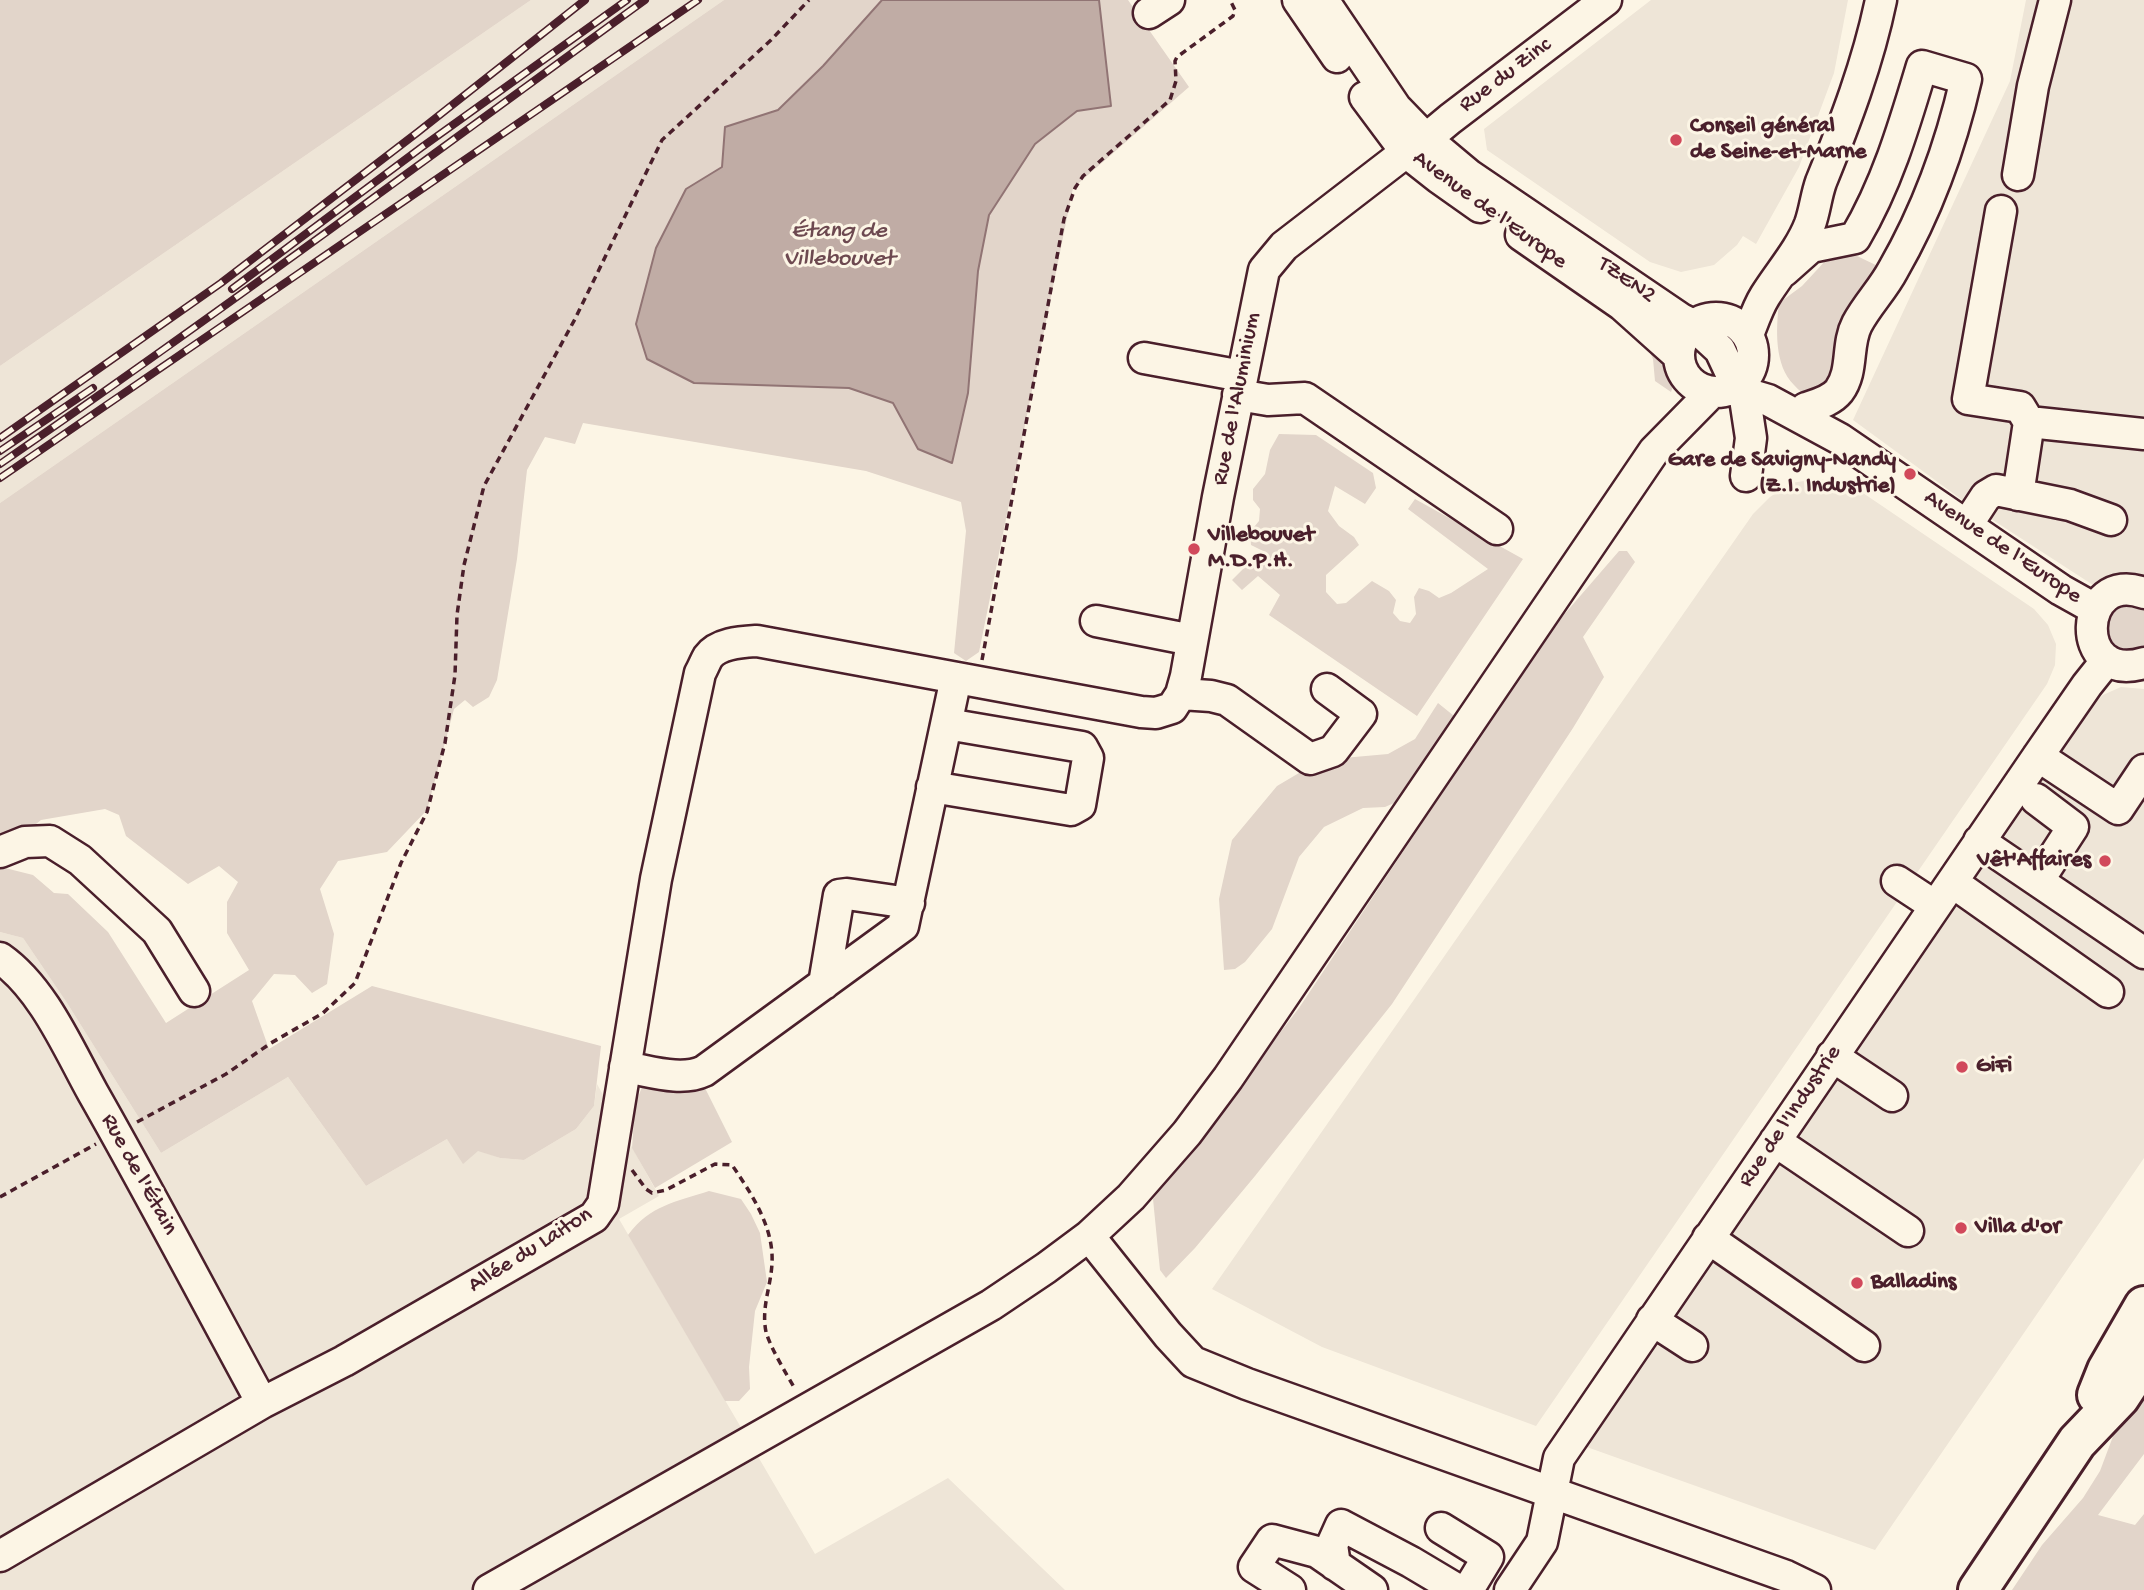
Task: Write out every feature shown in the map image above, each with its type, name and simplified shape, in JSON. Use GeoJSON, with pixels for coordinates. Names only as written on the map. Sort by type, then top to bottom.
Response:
{"type":"FeatureCollection","features":[{"type":"Feature","properties":{"kind":"main road"},"geometry":{"type":"LineString","coordinates":[[1978,1590],[2077,1441],[2107,1370],[2144,1306]]}},
{"type":"Feature","properties":{"kind":"main road"},"geometry":{"type":"LineString","coordinates":[[2077,1441],[2120,1397],[2144,1360]]}},
{"type":"Feature","properties":{"kind":"street","name":"Avenue de l'Europe"},"geometry":{"type":"LineString","coordinates":[[1298,0],[1383,123],[1416,146],[1439,178],[1622,305],[1681,365],[1691,382],[1703,390],[1732,389],[1768,400],[1840,439],[2060,590],[2095,609]]}},
{"type":"Feature","properties":{"kind":"street","name":"TZEN2"},"geometry":{"type":"LineString","coordinates":[[1323,0],[1396,108],[1416,146],[1469,175],[1700,320],[1720,350],[1734,380],[1732,389],[1751,438],[1746,476]]}},
{"type":"Feature","properties":{"kind":"street","name":"Rue du Zinc"},"geometry":{"type":"LineString","coordinates":[[1416,146],[1606,0]]}},
{"type":"Feature","properties":{"kind":"street"},"geometry":{"type":"LineString","coordinates":[[1654,451],[1732,389],[1751,368],[1750,345],[1764,297],[1784,271],[1810,225],[1821,184],[1832,160],[1875,29],[1881,0]]}},
{"type":"Feature","properties":{"kind":"street"},"geometry":{"type":"LineString","coordinates":[[2018,175],[2033,86],[2055,0]]}},
{"type":"Feature","properties":{"kind":"street"},"geometry":{"type":"LineString","coordinates":[[1784,271],[1811,247],[1856,238],[1869,215],[1900,140],[1922,66],[1966,79],[1957,119],[1914,230],[1892,272],[1857,323],[1847,374],[1840,390],[1830,400],[1806,408]]}},
{"type":"Feature","properties":{"kind":"street","name":"Rue de l'Aluminium"},"geometry":{"type":"LineString","coordinates":[[1177,701],[1186,676],[1264,270],[1284,246],[1416,146]]}},
{"type":"Feature","properties":{"kind":"street"},"geometry":{"type":"LineString","coordinates":[[489,1590],[991,1306],[1089,1236],[1131,1197],[1187,1133],[1228,1078],[1654,451],[1681,365],[1679,349],[1685,334],[1700,320],[1744,298],[1797,212],[1821,184]]}},
{"type":"Feature","properties":{"kind":"street"},"geometry":{"type":"LineString","coordinates":[[2001,211],[1968,399],[2020,407],[2029,422],[2018,495]]}},
{"type":"Feature","properties":{"kind":"street","name":"Avenue de l'Europe"},"geometry":{"type":"LineString","coordinates":[[1622,305],[1653,317],[1729,320],[1740,327],[1785,393],[1840,439]]}},
{"type":"Feature","properties":{"kind":"street"},"geometry":{"type":"LineString","coordinates":[[1144,358],[1240,386],[1268,400],[1305,398],[1497,529]]}},
{"type":"Feature","properties":{"kind":"street"},"geometry":{"type":"LineString","coordinates":[[2029,422],[2144,434]]}},
{"type":"Feature","properties":{"kind":"street"},"geometry":{"type":"LineString","coordinates":[[1966,525],[1989,493],[1996,490],[2070,505],[2110,520]]}},
{"type":"Feature","properties":{"kind":"street"},"geometry":{"type":"LineString","coordinates":[[2144,593],[2120,590],[2110,594],[2095,609],[2090,628],[2091,637],[2100,654],[2107,660],[2125,666],[2144,663]]}},
{"type":"Feature","properties":{"kind":"street"},"geometry":{"type":"LineString","coordinates":[[1096,621],[1192,640]]}},
{"type":"Feature","properties":{"kind":"street","name":"Allée du Laiton"},"geometry":{"type":"LineString","coordinates":[[0,1556],[262,1404],[344,1362],[594,1217],[603,1204],[656,879],[700,673],[709,655],[739,642],[757,641],[963,669]]}},
{"type":"Feature","properties":{"kind":"street","name":"Rue de l'Industrie"},"geometry":{"type":"LineString","coordinates":[[1510,1590],[1542,1542],[1559,1458],[1935,906],[1952,882],[1993,839],[2038,756],[2107,660]]}},
{"type":"Feature","properties":{"kind":"street"},"geometry":{"type":"LineString","coordinates":[[625,1067],[682,1076],[697,1074],[903,926],[932,787],[963,669],[1141,712],[1156,713],[1177,701],[1211,696],[1227,700],[1310,759],[1333,751],[1361,714],[1326,689]]}},
{"type":"Feature","properties":{"kind":"street"},"geometry":{"type":"LineString","coordinates":[[932,787],[1071,810],[1080,805],[1088,758],[1082,747],[947,724]]}},
{"type":"Feature","properties":{"kind":"street"},"geometry":{"type":"LineString","coordinates":[[2038,756],[2118,809],[2144,770]]}},
{"type":"Feature","properties":{"kind":"street"},"geometry":{"type":"LineString","coordinates":[[2036,799],[2073,827],[2043,873]]}},
{"type":"Feature","properties":{"kind":"street"},"geometry":{"type":"LineString","coordinates":[[1993,839],[2043,873],[2144,953]]}},
{"type":"Feature","properties":{"kind":"street"},"geometry":{"type":"LineString","coordinates":[[0,852],[25,842],[50,841],[80,860],[157,931],[194,991]]}},
{"type":"Feature","properties":{"kind":"street"},"geometry":{"type":"LineString","coordinates":[[1897,881],[1935,906]]}},
{"type":"Feature","properties":{"kind":"street"},"geometry":{"type":"LineString","coordinates":[[1952,882],[2108,992]]}},
{"type":"Feature","properties":{"kind":"street"},"geometry":{"type":"LineString","coordinates":[[824,984],[839,895],[909,903]]}},
{"type":"Feature","properties":{"kind":"street","name":"Rue de l'Étain"},"geometry":{"type":"LineString","coordinates":[[0,958],[29,983],[39,997],[116,1133],[262,1404]]}},
{"type":"Feature","properties":{"kind":"street"},"geometry":{"type":"LineString","coordinates":[[1832,1056],[1892,1096]]}},
{"type":"Feature","properties":{"kind":"street"},"geometry":{"type":"LineString","coordinates":[[1775,1141],[1908,1231]]}},
{"type":"Feature","properties":{"kind":"street"},"geometry":{"type":"LineString","coordinates":[[1089,1236],[1193,1362],[1247,1384],[1552,1493],[1781,1583],[1815,1590]]}},
{"type":"Feature","properties":{"kind":"street"},"geometry":{"type":"LineString","coordinates":[[1708,1238],[1864,1346]]}},
{"type":"Feature","properties":{"kind":"street"},"geometry":{"type":"LineString","coordinates":[[1653,1320],[1692,1346]]}},
{"type":"Feature","properties":{"kind":"street"},"geometry":{"type":"LineString","coordinates":[[1335,1565],[1332,1545],[1340,1525],[1458,1590]]}},
{"type":"Feature","properties":{"kind":"street"},"geometry":{"type":"LineString","coordinates":[[1441,1528],[1488,1557],[1468,1590]]}},
{"type":"Feature","properties":{"kind":"street"},"geometry":{"type":"LineString","coordinates":[[1290,1590],[1254,1567],[1272,1540],[1317,1552],[1373,1590]]}},
{"type":"Feature","properties":{"kind":"path"},"geometry":{"type":"LineString","coordinates":[[0,1198],[226,1074],[271,1043],[323,1013],[355,983],[401,863],[427,812],[445,743],[455,675],[457,615],[464,565],[484,486],[575,319],[662,140],[771,40],[809,0]]}},
{"type":"Feature","properties":{"kind":"path"},"geometry":{"type":"LineString","coordinates":[[963,669],[982,663],[1064,219],[1075,188],[1089,169],[1170,100],[1175,88],[1175,61],[1180,54],[1233,16],[1235,10],[1230,0]]}},
{"type":"Feature","properties":{"kind":"path"},"geometry":{"type":"LineString","coordinates":[[631,1168],[652,1193],[666,1190],[715,1164],[732,1165],[752,1194],[770,1237],[773,1262],[764,1312],[767,1334],[807,1410]]}},
{"type":"Feature","properties":{"kind":"shaded area"},"geometry":{"type":"Polygon","coordinates":[[[0,0],[531,0],[0,366],[0,0]]]}},
{"type":"Feature","properties":{"kind":"shaded area"},"geometry":{"type":"Polygon","coordinates":[[[531,0],[724,0],[0,503],[0,366],[531,0]]]}},
{"type":"Feature","properties":{"kind":"shaded area"},"geometry":{"type":"Polygon","coordinates":[[[724,0],[882,0],[823,66],[778,110],[725,127],[722,167],[686,189],[694,383],[849,388],[893,403],[918,448],[978,271],[989,215],[1035,144],[1077,111],[1111,106],[1099,0],[1128,0],[1189,87],[1073,188],[979,652],[966,661],[954,653],[966,531],[961,502],[866,471],[583,423],[575,444],[545,437],[527,470],[517,559],[497,680],[489,697],[473,707],[465,700],[454,709],[427,810],[387,852],[338,861],[320,889],[334,934],[327,984],[312,993],[295,975],[274,974],[252,1001],[269,1049],[372,986],[601,1046],[594,1106],[576,1129],[524,1160],[500,1158],[478,1151],[463,1164],[447,1139],[366,1186],[288,1077],[161,1153],[23,938],[0,932],[0,503],[724,0]],[[105,809],[41,820],[10,845],[5,868],[33,875],[54,893],[68,894],[108,932],[166,1023],[249,970],[227,933],[227,902],[238,882],[219,866],[188,884],[126,836],[119,815],[105,809]]]}},
{"type":"Feature","properties":{"kind":"shaded area"},"geometry":{"type":"Polygon","coordinates":[[[1651,0],[1848,0],[1834,73],[1799,167],[1756,244],[1743,236],[1737,245],[1714,265],[1681,272],[1650,262],[1487,150],[1484,129],[1651,0]]]}},
{"type":"Feature","properties":{"kind":"shaded area"},"geometry":{"type":"Polygon","coordinates":[[[2026,0],[2144,0],[2144,618],[1965,502],[1853,420],[2010,81],[2026,0]]]}},
{"type":"Feature","properties":{"kind":"shaded area"},"geometry":{"type":"Polygon","coordinates":[[[1844,254],[1857,256],[1884,269],[1840,374],[1812,399],[1796,387],[1783,367],[1777,335],[1779,303],[1802,286],[1827,259],[1844,254]]]}},
{"type":"Feature","properties":{"kind":"shaded area"},"geometry":{"type":"Polygon","coordinates":[[[1641,334],[1668,358],[1674,373],[1671,392],[1655,381],[1653,359],[1641,334]]]}},
{"type":"Feature","properties":{"kind":"shaded area"},"geometry":{"type":"Polygon","coordinates":[[[1279,434],[1316,435],[1373,473],[1376,488],[1365,504],[1335,486],[1328,511],[1359,545],[1326,575],[1326,592],[1337,604],[1346,603],[1372,581],[1389,591],[1396,600],[1393,613],[1400,621],[1410,623],[1416,614],[1414,597],[1419,588],[1439,598],[1488,569],[1408,509],[1415,499],[1523,559],[1417,716],[1269,615],[1280,595],[1258,576],[1242,590],[1232,580],[1247,565],[1271,559],[1251,545],[1250,532],[1259,521],[1260,509],[1253,500],[1253,489],[1265,474],[1270,450],[1279,434]]]}},
{"type":"Feature","properties":{"kind":"shaded area"},"geometry":{"type":"Polygon","coordinates":[[[1817,479],[1842,482],[1863,493],[2034,609],[2048,625],[2056,644],[2055,665],[2047,684],[1536,1426],[1322,1347],[1212,1289],[1753,514],[1770,497],[1791,483],[1817,479]]]}},
{"type":"Feature","properties":{"kind":"shaded area"},"geometry":{"type":"Polygon","coordinates":[[[1619,551],[1627,551],[1635,562],[1583,637],[1604,677],[1573,728],[1392,1004],[1255,1176],[1195,1248],[1166,1278],[1160,1270],[1153,1199],[1299,1008],[1562,617],[1619,551]]]}},
{"type":"Feature","properties":{"kind":"shaded area"},"geometry":{"type":"Polygon","coordinates":[[[2118,602],[2144,604],[2144,653],[2109,648],[2105,615],[2118,602]]]}},
{"type":"Feature","properties":{"kind":"shaded area"},"geometry":{"type":"Polygon","coordinates":[[[2121,687],[2144,689],[2144,1158],[1875,1550],[1584,1446],[2086,711],[2103,695],[2121,687]]]}},
{"type":"Feature","properties":{"kind":"shaded area"},"geometry":{"type":"Polygon","coordinates":[[[1438,703],[1459,720],[1403,799],[1385,807],[1363,808],[1324,827],[1299,857],[1272,929],[1245,962],[1235,969],[1224,970],[1219,899],[1232,840],[1277,786],[1321,760],[1388,754],[1415,739],[1438,703]]]}},
{"type":"Feature","properties":{"kind":"shaded area"},"geometry":{"type":"Polygon","coordinates":[[[0,932],[23,938],[161,1153],[288,1077],[366,1186],[447,1139],[500,1158],[524,1160],[576,1129],[594,1106],[597,1084],[659,1196],[619,1219],[815,1554],[948,1478],[1065,1590],[0,1590],[0,932]]]}},
{"type":"Feature","properties":{"kind":"shaded area"},"geometry":{"type":"Polygon","coordinates":[[[649,1069],[703,1084],[732,1142],[655,1188],[632,1148],[635,1105],[649,1069]]]}},
{"type":"Feature","properties":{"kind":"shaded area"},"geometry":{"type":"Polygon","coordinates":[[[709,1191],[741,1199],[751,1214],[760,1233],[767,1282],[755,1311],[749,1367],[750,1389],[739,1401],[725,1401],[628,1235],[645,1217],[655,1211],[709,1191]]]}},
{"type":"Feature","properties":{"kind":"shaded area"},"geometry":{"type":"Polygon","coordinates":[[[2144,1392],[2144,1454],[2098,1515],[2135,1525],[2144,1514],[2144,1590],[2012,1590],[2042,1545],[2083,1498],[2100,1471],[2115,1431],[2144,1392]]]}},
{"type":"Feature","properties":{"kind":"water","name":"Étang de Villebouvet"},"geometry":{"type":"Polygon","coordinates":[[[882,0],[1099,0],[1111,106],[1077,111],[1035,144],[989,215],[978,271],[968,393],[952,463],[918,449],[893,403],[849,388],[694,383],[647,359],[636,324],[656,248],[686,189],[722,167],[725,127],[778,110],[823,66],[882,0]]]}},
{"type":"Feature","properties":{"kind":"railway"},"geometry":{"type":"LineString","coordinates":[[0,438],[221,283],[585,0]]}},
{"type":"Feature","properties":{"kind":"railway"},"geometry":{"type":"LineString","coordinates":[[232,289],[422,147],[627,0]]}},
{"type":"Feature","properties":{"kind":"railway"},"geometry":{"type":"LineString","coordinates":[[0,464],[243,292],[645,0]]}},
{"type":"Feature","properties":{"kind":"railway"},"geometry":{"type":"LineString","coordinates":[[0,478],[698,0]]}},
{"type":"Feature","properties":{"kind":"railway"},"geometry":{"type":"LineString","coordinates":[[0,451],[93,388]]}},
{"type":"Feature","properties":{"kind":"place","name":"Conseil général de Seine-et-Marne"},"geometry":{"type":"Point","coordinates":[1676,140]}},
{"type":"Feature","properties":{"kind":"place","name":"Gare de Savigny-Nandy (Z.I. Industrie)"},"geometry":{"type":"Point","coordinates":[1910,474]}},
{"type":"Feature","properties":{"kind":"place","name":"Villebouvet M.D.P.H."},"geometry":{"type":"Point","coordinates":[1194,549]}},
{"type":"Feature","properties":{"kind":"place","name":"Vêt'Affaires"},"geometry":{"type":"Point","coordinates":[2105,861]}},
{"type":"Feature","properties":{"kind":"place","name":"GiFi"},"geometry":{"type":"Point","coordinates":[1962,1067]}},
{"type":"Feature","properties":{"kind":"place","name":"Villa d'or"},"geometry":{"type":"Point","coordinates":[1961,1228]}},
{"type":"Feature","properties":{"kind":"place","name":"Balladins"},"geometry":{"type":"Point","coordinates":[1857,1283]}}]}
